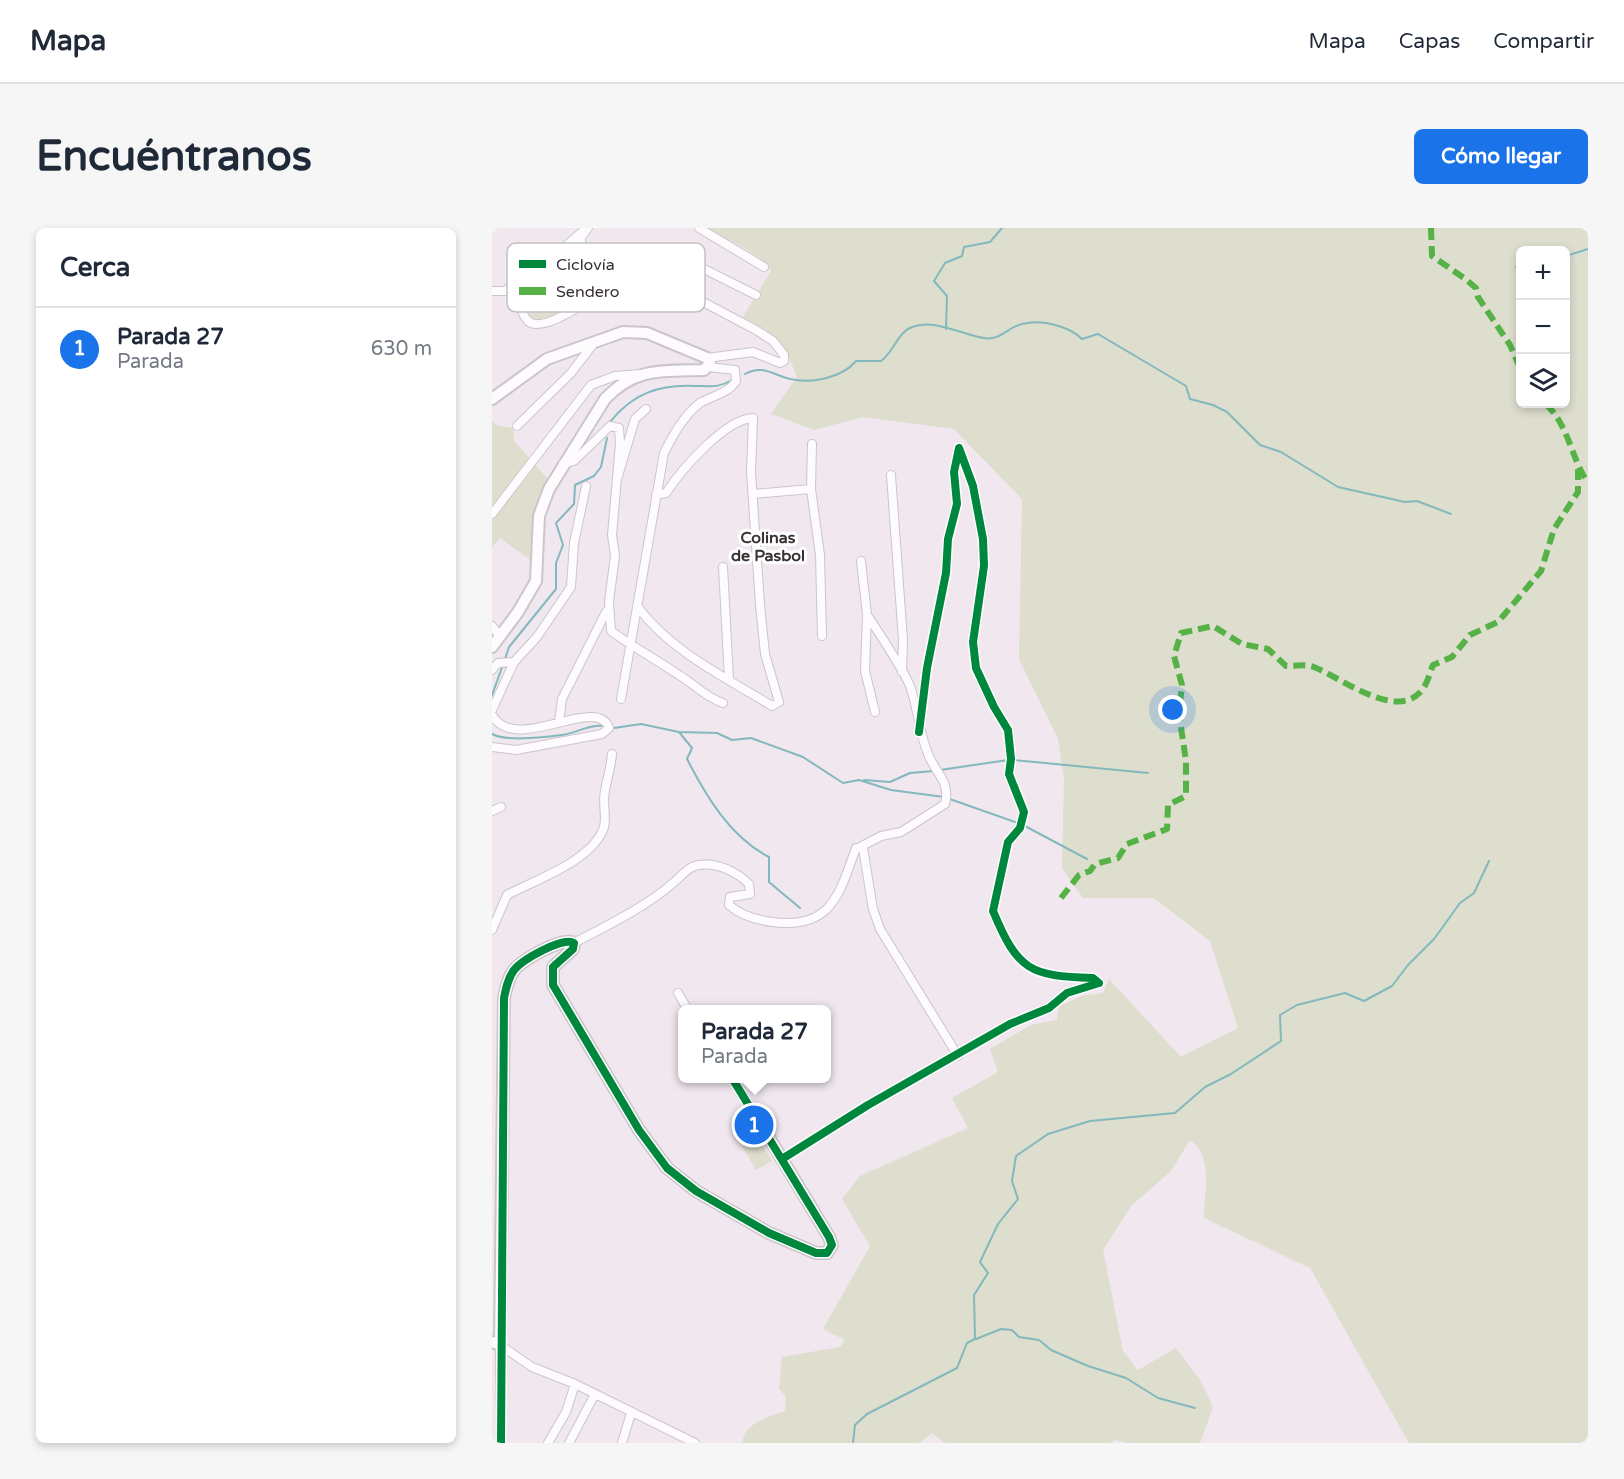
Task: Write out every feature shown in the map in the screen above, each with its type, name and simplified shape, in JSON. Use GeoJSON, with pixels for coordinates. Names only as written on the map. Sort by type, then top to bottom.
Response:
{"type":"FeatureCollection","features":[{"type":"Feature","properties":{"kind":"street"},"geometry":{"type":"LineString","coordinates":[[699,228],[764,267]]}},
{"type":"Feature","properties":{"kind":"street"},"geometry":{"type":"LineString","coordinates":[[570,243],[585,230]]}},
{"type":"Feature","properties":{"kind":"street"},"geometry":{"type":"LineString","coordinates":[[705,270],[756,295]]}},
{"type":"Feature","properties":{"kind":"street"},"geometry":{"type":"LineString","coordinates":[[492,291],[506,290]]}},
{"type":"Feature","properties":{"kind":"street"},"geometry":{"type":"LineString","coordinates":[[492,514],[591,385],[615,376],[704,370],[708,363],[753,352],[780,363],[784,361],[784,355],[773,340],[705,303]]}},
{"type":"Feature","properties":{"kind":"street"},"geometry":{"type":"LineString","coordinates":[[523,312],[530,323],[537,324],[549,322],[568,312]]}},
{"type":"Feature","properties":{"kind":"street"},"geometry":{"type":"LineString","coordinates":[[492,399],[547,359],[623,332],[642,331],[708,363],[735,370],[736,381],[730,388],[699,404],[681,424],[664,453],[621,699]]}},
{"type":"Feature","properties":{"kind":"street"},"geometry":{"type":"LineString","coordinates":[[517,426],[571,373],[594,342]]}},
{"type":"Feature","properties":{"kind":"street"},"geometry":{"type":"LineString","coordinates":[[492,647],[518,612],[536,581],[539,516],[562,465],[605,399],[623,382],[644,374]]}},
{"type":"Feature","properties":{"kind":"street"},"geometry":{"type":"LineString","coordinates":[[616,480],[635,419],[646,409]]}},
{"type":"Feature","properties":{"kind":"street"},"geometry":{"type":"LineString","coordinates":[[637,606],[663,635],[697,661],[772,706],[779,702],[765,654],[751,472],[753,418],[743,419],[727,429],[676,477],[666,493],[656,495]]}},
{"type":"Feature","properties":{"kind":"street"},"geometry":{"type":"LineString","coordinates":[[562,465],[574,461],[610,426],[616,426],[621,433],[612,535],[615,555],[609,602],[611,631],[680,675],[711,699],[723,703]]}},
{"type":"Feature","properties":{"kind":"street"},"geometry":{"type":"LineString","coordinates":[[812,444],[811,489],[819,555],[822,636]]}},
{"type":"Feature","properties":{"kind":"street"},"geometry":{"type":"LineString","coordinates":[[782,1159],[868,1105],[958,1056],[1010,1024],[1049,1008],[1067,993],[1099,983],[1093,978],[1042,974],[1026,967],[1016,954],[993,911],[1008,842],[1020,828],[1024,813],[1009,774],[1011,759],[1008,730],[994,707],[976,668],[973,642],[984,566],[983,539],[973,486],[959,448],[954,472],[957,504],[948,539],[946,573],[927,668],[919,732]]}},
{"type":"Feature","properties":{"kind":"street"},"geometry":{"type":"LineString","coordinates":[[891,475],[903,640],[902,674]]}},
{"type":"Feature","properties":{"kind":"street"},"geometry":{"type":"LineString","coordinates":[[492,710],[514,662],[537,637],[571,587],[574,543],[586,486]]}},
{"type":"Feature","properties":{"kind":"street"},"geometry":{"type":"LineString","coordinates":[[753,494],[811,489]]}},
{"type":"Feature","properties":{"kind":"street"},"geometry":{"type":"LineString","coordinates":[[861,561],[867,615],[865,671],[875,712]]}},
{"type":"Feature","properties":{"kind":"street"},"geometry":{"type":"LineString","coordinates":[[723,567],[729,679]]}},
{"type":"Feature","properties":{"kind":"street"},"geometry":{"type":"LineString","coordinates":[[559,722],[562,699],[600,628],[609,602]]}},
{"type":"Feature","properties":{"kind":"street"},"geometry":{"type":"LineString","coordinates":[[501,1443],[496,1344],[504,998],[512,973],[524,961],[565,940],[574,943],[637,908],[666,889],[692,867],[702,864],[728,869],[750,884],[750,894],[730,897],[729,905],[733,909],[766,921],[800,924],[811,921],[832,902],[848,874],[856,848],[881,836],[910,828],[945,804],[947,797],[943,777],[929,758],[919,732],[915,701],[902,674],[867,615]]}},
{"type":"Feature","properties":{"kind":"street"},"geometry":{"type":"LineString","coordinates":[[492,626],[499,635]]}},
{"type":"Feature","properties":{"kind":"street"},"geometry":{"type":"LineString","coordinates":[[492,670],[498,663],[514,662]]}},
{"type":"Feature","properties":{"kind":"street"},"geometry":{"type":"LineString","coordinates":[[492,715],[499,724],[518,731],[559,722],[597,718],[608,724],[609,728],[602,734],[528,748],[492,747]]}},
{"type":"Feature","properties":{"kind":"street"},"geometry":{"type":"LineString","coordinates":[[492,930],[507,895],[579,858],[600,837],[605,818],[604,792],[611,772],[612,754]]}},
{"type":"Feature","properties":{"kind":"street"},"geometry":{"type":"LineString","coordinates":[[492,811],[501,807]]}},
{"type":"Feature","properties":{"kind":"street"},"geometry":{"type":"LineString","coordinates":[[860,847],[864,850],[865,870],[873,909],[880,929],[958,1056]]}},
{"type":"Feature","properties":{"kind":"street"},"geometry":{"type":"LineString","coordinates":[[574,943],[573,949],[553,967],[553,985],[660,1161],[696,1191],[769,1233],[816,1253],[827,1253],[832,1248],[831,1241],[735,1083]]}},
{"type":"Feature","properties":{"kind":"street"},"geometry":{"type":"LineString","coordinates":[[678,993],[685,1005]]}},
{"type":"Feature","properties":{"kind":"street"},"geometry":{"type":"LineString","coordinates":[[496,1344],[532,1367],[575,1384],[695,1443]]}},
{"type":"Feature","properties":{"kind":"street"},"geometry":{"type":"LineString","coordinates":[[548,1443],[566,1412],[575,1384]]}},
{"type":"Feature","properties":{"kind":"street"},"geometry":{"type":"LineString","coordinates":[[569,1443],[596,1394]]}},
{"type":"Feature","properties":{"kind":"street"},"geometry":{"type":"LineString","coordinates":[[492,1404],[501,1409]]}},
{"type":"Feature","properties":{"kind":"street"},"geometry":{"type":"LineString","coordinates":[[622,1443],[631,1413]]}},
{"type":"Feature","properties":{"kind":"green space"},"geometry":{"type":"Polygon","coordinates":[[[703,228],[1588,228],[1588,1443],[1409,1443],[1310,1268],[1204,1218],[1205,1165],[1197,1147],[1190,1140],[1171,1171],[1132,1205],[1103,1250],[1123,1351],[1138,1370],[1176,1348],[1200,1380],[1213,1407],[1200,1443],[1127,1443],[1116,1440],[1109,1443],[945,1443],[932,1433],[919,1443],[742,1443],[748,1430],[758,1421],[785,1411],[786,1396],[779,1389],[782,1357],[840,1347],[845,1340],[823,1329],[870,1246],[842,1199],[860,1176],[968,1128],[952,1098],[998,1072],[990,1049],[1031,1025],[1057,1020],[1059,1006],[1082,996],[1103,993],[1109,979],[1181,1057],[1238,1028],[1210,941],[1154,898],[1083,898],[1062,868],[1064,779],[1058,739],[1019,659],[1022,499],[954,429],[863,417],[814,430],[771,414],[797,377],[778,340],[743,317],[771,271],[750,251],[703,228]]]}},
{"type":"Feature","properties":{"kind":"green space"},"geometry":{"type":"Polygon","coordinates":[[[529,312],[562,312],[536,321],[529,312]]]}},
{"type":"Feature","properties":{"kind":"green space"},"geometry":{"type":"Polygon","coordinates":[[[492,421],[496,425],[513,428],[514,441],[548,479],[535,511],[536,564],[500,538],[492,547],[492,421]]]}},
{"type":"Feature","properties":{"kind":"green space"},"geometry":{"type":"Polygon","coordinates":[[[758,1137],[772,1161],[756,1170],[742,1146],[758,1137]]]}},
{"type":"Feature","properties":{"kind":"waterway"},"geometry":{"type":"LineString","coordinates":[[946,329],[947,296],[934,281],[945,263],[962,256],[964,247],[990,242],[1002,228]]}},
{"type":"Feature","properties":{"kind":"waterway"},"geometry":{"type":"LineString","coordinates":[[1570,255],[1588,249]]}},
{"type":"Feature","properties":{"kind":"waterway"},"geometry":{"type":"LineString","coordinates":[[745,374],[763,370],[790,379],[807,381],[826,378],[843,372],[856,361],[881,361],[903,333],[912,327],[921,325],[929,324],[975,336],[995,338],[1022,324],[1046,323],[1070,330],[1082,339],[1098,334],[1186,386],[1190,399],[1213,405],[1227,412],[1260,445],[1281,452],[1338,487],[1405,502],[1417,501],[1451,514]]}},
{"type":"Feature","properties":{"kind":"waterway"},"geometry":{"type":"LineString","coordinates":[[610,422],[628,404],[648,392],[671,387],[719,385],[732,380]]}},
{"type":"Feature","properties":{"kind":"waterway"},"geometry":{"type":"LineString","coordinates":[[505,659],[509,647],[556,589],[556,563],[563,545],[556,523],[574,504],[575,485],[594,476],[601,467],[607,438]]}},
{"type":"Feature","properties":{"kind":"waterway"},"geometry":{"type":"LineString","coordinates":[[492,695],[503,665]]}},
{"type":"Feature","properties":{"kind":"waterway"},"geometry":{"type":"LineString","coordinates":[[614,728],[641,724],[679,732],[717,733],[732,740],[751,738],[803,757],[843,783],[859,780],[891,790],[944,797],[1018,823]]}},
{"type":"Feature","properties":{"kind":"waterway"},"geometry":{"type":"LineString","coordinates":[[492,734],[507,738],[536,738],[567,734],[593,726],[604,726]]}},
{"type":"Feature","properties":{"kind":"waterway"},"geometry":{"type":"LineString","coordinates":[[679,732],[692,748],[687,759],[711,801],[742,838],[769,857],[769,882],[800,908]]}},
{"type":"Feature","properties":{"kind":"waterway"},"geometry":{"type":"LineString","coordinates":[[940,770],[1008,760]]}},
{"type":"Feature","properties":{"kind":"waterway"},"geometry":{"type":"LineString","coordinates":[[1014,760],[1148,773]]}},
{"type":"Feature","properties":{"kind":"waterway"},"geometry":{"type":"LineString","coordinates":[[864,780],[890,782],[910,773],[934,771]]}},
{"type":"Feature","properties":{"kind":"waterway"},"geometry":{"type":"LineString","coordinates":[[1023,825],[1087,859]]}},
{"type":"Feature","properties":{"kind":"waterway"},"geometry":{"type":"LineString","coordinates":[[853,1443],[855,1425],[867,1414],[957,1368],[967,1343],[975,1339],[974,1295],[988,1273],[980,1262],[998,1224],[1018,1199],[1012,1181],[1016,1156],[1048,1134],[1090,1121],[1175,1113],[1205,1087],[1231,1074],[1281,1041],[1280,1015],[1297,1005],[1345,993],[1364,1001],[1392,986],[1408,965],[1434,939],[1460,903],[1474,893],[1489,861]]}},
{"type":"Feature","properties":{"kind":"waterway"},"geometry":{"type":"LineString","coordinates":[[976,1339],[1001,1329],[1012,1330],[1019,1337],[1039,1340],[1051,1350],[1088,1366],[1126,1378],[1158,1398],[1195,1408]]}},
{"type":"Feature","properties":{"kind":"marked path"},"geometry":{"type":"LineString","coordinates":[[1431,228],[1432,256],[1476,288],[1478,297],[1510,345],[1516,359]]}},
{"type":"Feature","properties":{"kind":"marked path"},"geometry":{"type":"LineString","coordinates":[[1550,408],[1560,422],[1588,483]]}},
{"type":"Feature","properties":{"kind":"marked path"},"geometry":{"type":"LineString","coordinates":[[1061,898],[1079,875],[1090,871],[1095,864],[1118,858],[1127,844],[1167,829],[1168,805],[1186,796],[1186,761],[1179,714],[1182,685],[1174,656],[1181,633],[1213,626],[1242,644],[1268,649],[1286,666],[1314,667],[1354,688],[1386,700],[1401,701],[1414,697],[1424,687],[1433,665],[1452,657],[1470,635],[1498,622],[1541,571],[1554,529],[1578,492],[1578,469]]}},
{"type":"Feature","properties":{"kind":"cycle path"},"geometry":{"type":"LineString","coordinates":[[782,1159],[868,1105],[1010,1024],[1049,1008],[1067,993],[1099,983],[1093,978],[1054,975],[1040,972],[1029,966],[1010,946],[993,911],[1008,842],[1020,828],[1024,812],[1009,774],[1011,759],[1008,730],[994,707],[976,668],[973,642],[984,566],[983,539],[973,486],[959,448],[954,472],[957,504],[948,539],[946,573],[927,668],[919,732]]}},
{"type":"Feature","properties":{"kind":"cycle path"},"geometry":{"type":"LineString","coordinates":[[501,1443],[504,998],[512,973],[518,966],[543,950],[561,943],[574,943],[573,949],[553,967],[553,985],[639,1130],[667,1168],[696,1191],[769,1233],[816,1253],[827,1253],[832,1245],[829,1237],[735,1083]]}},
{"type":"Feature","properties":{"kind":"place","name":"Parada 27"},"geometry":{"type":"Point","coordinates":[754,1125]}},
{"type":"Feature","properties":{"kind":"district","name":"Colinas de Pasbol"},"geometry":{"type":"Point","coordinates":[768,547]}}]}
